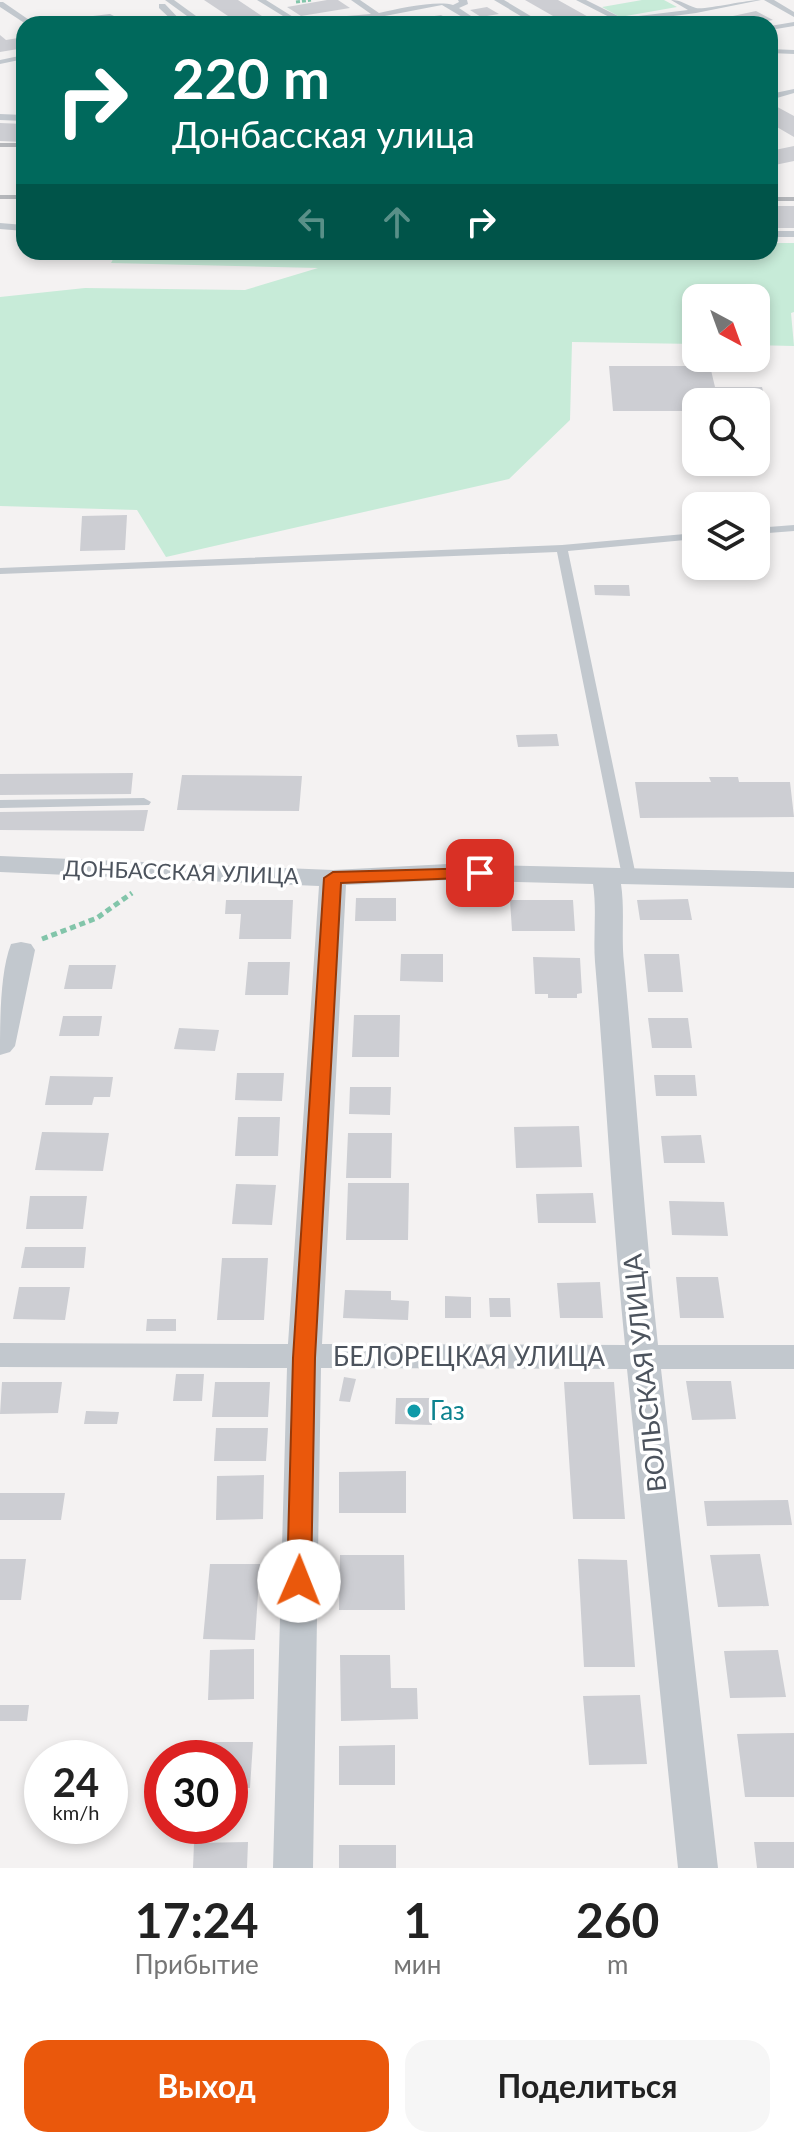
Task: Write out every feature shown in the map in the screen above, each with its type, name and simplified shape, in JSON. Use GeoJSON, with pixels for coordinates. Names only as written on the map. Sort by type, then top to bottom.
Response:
{"type":"FeatureCollection","features":[{"type":"Feature","properties":{"kind":"street","name":"ДОНБАССКАЯ УЛИЦА"},"geometry":{"type":"LineString","coordinates":[[0,864],[333,878],[448,872],[794,880]]}},
{"type":"Feature","properties":{"kind":"street","name":"ВОЛЬСКАЯ УЛИЦА"},"geometry":{"type":"LineString","coordinates":[[618,876],[608,946],[623,1107],[627,1211],[698,1868]]}},
{"type":"Feature","properties":{"kind":"street"},"geometry":{"type":"LineString","coordinates":[[293,1868],[304,1358],[333,878]]}},
{"type":"Feature","properties":{"kind":"street"},"geometry":{"type":"LineString","coordinates":[[0,1046],[21,950]]}},
{"type":"Feature","properties":{"kind":"street","name":"БЕЛОРЕЦКАЯ УЛИЦА"},"geometry":{"type":"LineString","coordinates":[[0,1355],[794,1357]]}},
{"type":"Feature","properties":{"kind":"lane"},"geometry":{"type":"LineString","coordinates":[[261,0],[287,16]]}},
{"type":"Feature","properties":{"kind":"lane"},"geometry":{"type":"LineString","coordinates":[[355,0],[376,14]]}},
{"type":"Feature","properties":{"kind":"lane"},"geometry":{"type":"LineString","coordinates":[[453,8],[465,2],[462,0]]}},
{"type":"Feature","properties":{"kind":"lane"},"geometry":{"type":"LineString","coordinates":[[498,0],[527,16]]}},
{"type":"Feature","properties":{"kind":"lane"},"geometry":{"type":"LineString","coordinates":[[580,0],[611,16]]}},
{"type":"Feature","properties":{"kind":"lane"},"geometry":{"type":"LineString","coordinates":[[675,0],[696,11]]}},
{"type":"Feature","properties":{"kind":"lane"},"geometry":{"type":"LineString","coordinates":[[658,16],[757,0]]}},
{"type":"Feature","properties":{"kind":"lane"},"geometry":{"type":"LineString","coordinates":[[768,0],[794,15]]}},
{"type":"Feature","properties":{"kind":"lane"},"geometry":{"type":"LineString","coordinates":[[370,16],[442,1],[466,16]]}},
{"type":"Feature","properties":{"kind":"lane"},"geometry":{"type":"LineString","coordinates":[[165,3],[189,16]]}},
{"type":"Feature","properties":{"kind":"lane"},"geometry":{"type":"LineString","coordinates":[[0,4],[19,16]]}},
{"type":"Feature","properties":{"kind":"lane"},"geometry":{"type":"LineString","coordinates":[[770,530],[794,528]]}},
{"type":"Feature","properties":{"kind":"lane"},"geometry":{"type":"LineString","coordinates":[[0,571],[562,548],[682,537]]}},
{"type":"Feature","properties":{"kind":"lane"},"geometry":{"type":"LineString","coordinates":[[562,548],[618,876]]}},
{"type":"Feature","properties":{"kind":"lane"},"geometry":{"type":"LineString","coordinates":[[0,804],[144,802]]}},
{"type":"Feature","properties":{"kind":"path"},"geometry":{"type":"LineString","coordinates":[[21,950],[56,932],[97,918],[126,894],[139,890]]}},
{"type":"Feature","properties":{"kind":"green space"},"geometry":{"type":"Polygon","coordinates":[[[642,0],[664,0],[677,7],[618,16],[602,7],[642,0]]]}},
{"type":"Feature","properties":{"kind":"green space"},"geometry":{"type":"Polygon","coordinates":[[[778,243],[794,243],[794,312],[791,313],[794,346],[770,345],[770,284],[682,284],[682,344],[572,342],[570,420],[509,479],[166,557],[137,510],[0,506],[0,297],[85,288],[245,290],[318,268],[111,263],[113,260],[778,260],[778,243]]]}},
{"type":"Feature","properties":{"kind":"building"},"geometry":{"type":"Polygon","coordinates":[[[204,0],[238,0],[262,16],[228,16],[204,0]]]}},
{"type":"Feature","properties":{"kind":"building"},"geometry":{"type":"Polygon","coordinates":[[[338,0],[350,8],[301,16],[287,7],[338,0]]]}},
{"type":"Feature","properties":{"kind":"building"},"geometry":{"type":"Polygon","coordinates":[[[525,0],[558,0],[587,16],[553,16],[525,0]]]}},
{"type":"Feature","properties":{"kind":"building"},"geometry":{"type":"Polygon","coordinates":[[[487,7],[499,14],[479,16],[470,10],[487,7]]]}},
{"type":"Feature","properties":{"kind":"building"},"geometry":{"type":"Polygon","coordinates":[[[756,11],[765,16],[733,16],[756,11]]]}},
{"type":"Feature","properties":{"kind":"building"},"geometry":{"type":"Polygon","coordinates":[[[0,35],[6,40],[16,38],[16,49],[0,52],[0,35]]]}},
{"type":"Feature","properties":{"kind":"building"},"geometry":{"type":"Polygon","coordinates":[[[778,107],[794,116],[794,137],[778,128],[778,107]]]}},
{"type":"Feature","properties":{"kind":"building"},"geometry":{"type":"Polygon","coordinates":[[[0,123],[16,124],[16,142],[0,141],[0,123]]]}},
{"type":"Feature","properties":{"kind":"building"},"geometry":{"type":"Polygon","coordinates":[[[794,146],[794,161],[778,164],[778,149],[794,146]]]}},
{"type":"Feature","properties":{"kind":"building"},"geometry":{"type":"Polygon","coordinates":[[[778,206],[794,206],[794,228],[778,228],[778,206]]]}},
{"type":"Feature","properties":{"kind":"building"},"geometry":{"type":"Polygon","coordinates":[[[609,366],[682,366],[682,372],[711,372],[715,387],[762,388],[682,388],[682,411],[613,411],[609,366]]]}},
{"type":"Feature","properties":{"kind":"building"},"geometry":{"type":"Polygon","coordinates":[[[127,515],[125,550],[80,551],[82,516],[127,515]]]}},
{"type":"Feature","properties":{"kind":"building"},"geometry":{"type":"Polygon","coordinates":[[[594,585],[629,585],[630,596],[595,595],[594,585]]]}},
{"type":"Feature","properties":{"kind":"building"},"geometry":{"type":"Polygon","coordinates":[[[557,734],[559,746],[518,747],[516,735],[557,734]]]}},
{"type":"Feature","properties":{"kind":"building"},"geometry":{"type":"Polygon","coordinates":[[[133,773],[131,794],[0,795],[0,774],[133,773]]]}},
{"type":"Feature","properties":{"kind":"building"},"geometry":{"type":"Polygon","coordinates":[[[182,775],[302,776],[299,811],[177,810],[182,775]]]}},
{"type":"Feature","properties":{"kind":"building"},"geometry":{"type":"Polygon","coordinates":[[[709,777],[738,777],[739,782],[790,782],[794,817],[640,818],[635,782],[711,782],[709,777]]]}},
{"type":"Feature","properties":{"kind":"building"},"geometry":{"type":"Polygon","coordinates":[[[148,810],[144,831],[0,830],[0,812],[148,810]]]}},
{"type":"Feature","properties":{"kind":"building"},"geometry":{"type":"Polygon","coordinates":[[[356,898],[396,898],[396,921],[355,921],[356,898]]]}},
{"type":"Feature","properties":{"kind":"building"},"geometry":{"type":"Polygon","coordinates":[[[688,899],[692,920],[640,920],[637,900],[688,899]]]}},
{"type":"Feature","properties":{"kind":"building"},"geometry":{"type":"Polygon","coordinates":[[[226,900],[293,900],[291,939],[239,939],[241,914],[225,914],[226,900]]]}},
{"type":"Feature","properties":{"kind":"building"},"geometry":{"type":"Polygon","coordinates":[[[510,900],[573,900],[575,931],[512,931],[510,900]]]}},
{"type":"Feature","properties":{"kind":"building"},"geometry":{"type":"Polygon","coordinates":[[[401,954],[443,954],[443,982],[400,981],[401,954]]]}},
{"type":"Feature","properties":{"kind":"building"},"geometry":{"type":"Polygon","coordinates":[[[644,954],[679,954],[683,992],[648,992],[644,954]]]}},
{"type":"Feature","properties":{"kind":"building"},"geometry":{"type":"Polygon","coordinates":[[[533,957],[580,958],[582,993],[577,994],[577,998],[548,998],[548,994],[535,994],[533,957]]]}},
{"type":"Feature","properties":{"kind":"building"},"geometry":{"type":"Polygon","coordinates":[[[248,962],[290,962],[288,995],[245,995],[248,962]]]}},
{"type":"Feature","properties":{"kind":"building"},"geometry":{"type":"Polygon","coordinates":[[[69,965],[116,965],[112,989],[64,989],[69,965]]]}},
{"type":"Feature","properties":{"kind":"building"},"geometry":{"type":"Polygon","coordinates":[[[354,1015],[400,1015],[399,1057],[352,1057],[354,1015]]]}},
{"type":"Feature","properties":{"kind":"building"},"geometry":{"type":"Polygon","coordinates":[[[63,1016],[102,1016],[99,1036],[59,1036],[63,1016]]]}},
{"type":"Feature","properties":{"kind":"building"},"geometry":{"type":"Polygon","coordinates":[[[648,1018],[688,1018],[692,1048],[652,1048],[648,1018]]]}},
{"type":"Feature","properties":{"kind":"building"},"geometry":{"type":"Polygon","coordinates":[[[179,1028],[219,1030],[215,1051],[174,1049],[179,1028]]]}},
{"type":"Feature","properties":{"kind":"building"},"geometry":{"type":"Polygon","coordinates":[[[237,1073],[284,1073],[282,1101],[235,1100],[237,1073]]]}},
{"type":"Feature","properties":{"kind":"building"},"geometry":{"type":"Polygon","coordinates":[[[654,1075],[695,1075],[697,1096],[656,1096],[654,1075]]]}},
{"type":"Feature","properties":{"kind":"building"},"geometry":{"type":"Polygon","coordinates":[[[50,1076],[113,1077],[110,1097],[94,1097],[92,1105],[45,1105],[50,1076]]]}},
{"type":"Feature","properties":{"kind":"building"},"geometry":{"type":"Polygon","coordinates":[[[350,1087],[391,1087],[390,1115],[349,1114],[350,1087]]]}},
{"type":"Feature","properties":{"kind":"building"},"geometry":{"type":"Polygon","coordinates":[[[238,1117],[280,1117],[278,1156],[235,1156],[238,1117]]]}},
{"type":"Feature","properties":{"kind":"building"},"geometry":{"type":"Polygon","coordinates":[[[579,1126],[582,1167],[516,1168],[514,1127],[579,1126]]]}},
{"type":"Feature","properties":{"kind":"building"},"geometry":{"type":"Polygon","coordinates":[[[42,1132],[109,1133],[103,1171],[35,1170],[42,1132]]]}},
{"type":"Feature","properties":{"kind":"building"},"geometry":{"type":"Polygon","coordinates":[[[348,1133],[392,1133],[391,1178],[346,1178],[348,1133]]]}},
{"type":"Feature","properties":{"kind":"building"},"geometry":{"type":"Polygon","coordinates":[[[701,1135],[705,1163],[664,1163],[661,1136],[701,1135]]]}},
{"type":"Feature","properties":{"kind":"building"},"geometry":{"type":"Polygon","coordinates":[[[348,1183],[409,1183],[408,1240],[346,1240],[348,1183]]]}},
{"type":"Feature","properties":{"kind":"building"},"geometry":{"type":"Polygon","coordinates":[[[236,1184],[276,1185],[272,1225],[232,1224],[236,1184]]]}},
{"type":"Feature","properties":{"kind":"building"},"geometry":{"type":"Polygon","coordinates":[[[593,1193],[596,1223],[538,1223],[536,1194],[593,1193]]]}},
{"type":"Feature","properties":{"kind":"building"},"geometry":{"type":"Polygon","coordinates":[[[30,1196],[87,1196],[83,1229],[26,1229],[30,1196]]]}},
{"type":"Feature","properties":{"kind":"building"},"geometry":{"type":"Polygon","coordinates":[[[669,1201],[724,1202],[728,1236],[672,1235],[669,1201]]]}},
{"type":"Feature","properties":{"kind":"building"},"geometry":{"type":"Polygon","coordinates":[[[25,1247],[86,1247],[84,1268],[21,1268],[25,1247]]]}},
{"type":"Feature","properties":{"kind":"building"},"geometry":{"type":"Polygon","coordinates":[[[222,1258],[268,1258],[264,1320],[217,1320],[222,1258]]]}},
{"type":"Feature","properties":{"kind":"building"},"geometry":{"type":"Polygon","coordinates":[[[676,1277],[718,1277],[724,1318],[680,1318],[676,1277]]]}},
{"type":"Feature","properties":{"kind":"building"},"geometry":{"type":"Polygon","coordinates":[[[600,1282],[603,1318],[560,1318],[557,1283],[600,1282]]]}},
{"type":"Feature","properties":{"kind":"building"},"geometry":{"type":"Polygon","coordinates":[[[19,1287],[70,1287],[65,1320],[13,1319],[19,1287]]]}},
{"type":"Feature","properties":{"kind":"building"},"geometry":{"type":"Polygon","coordinates":[[[345,1290],[391,1291],[391,1300],[409,1301],[408,1320],[343,1318],[345,1290]]]}},
{"type":"Feature","properties":{"kind":"building"},"geometry":{"type":"Polygon","coordinates":[[[445,1296],[471,1297],[471,1318],[445,1318],[445,1296]]]}},
{"type":"Feature","properties":{"kind":"building"},"geometry":{"type":"Polygon","coordinates":[[[489,1298],[510,1298],[511,1317],[490,1317],[489,1298]]]}},
{"type":"Feature","properties":{"kind":"building"},"geometry":{"type":"Polygon","coordinates":[[[147,1319],[176,1319],[176,1331],[146,1331],[147,1319]]]}},
{"type":"Feature","properties":{"kind":"building"},"geometry":{"type":"Polygon","coordinates":[[[176,1374],[204,1374],[202,1401],[173,1401],[176,1374]]]}},
{"type":"Feature","properties":{"kind":"building"},"geometry":{"type":"Polygon","coordinates":[[[344,1377],[356,1379],[350,1402],[339,1401],[344,1377]]]}},
{"type":"Feature","properties":{"kind":"building"},"geometry":{"type":"Polygon","coordinates":[[[686,1381],[731,1381],[736,1419],[692,1420],[686,1381]]]}},
{"type":"Feature","properties":{"kind":"building"},"geometry":{"type":"Polygon","coordinates":[[[2,1382],[62,1382],[58,1413],[0,1414],[2,1382]]]}},
{"type":"Feature","properties":{"kind":"building"},"geometry":{"type":"Polygon","coordinates":[[[215,1382],[270,1382],[268,1417],[212,1417],[215,1382]]]}},
{"type":"Feature","properties":{"kind":"building"},"geometry":{"type":"Polygon","coordinates":[[[564,1382],[614,1382],[625,1519],[573,1519],[564,1382]]]}},
{"type":"Feature","properties":{"kind":"building","name":"Газ"},"geometry":{"type":"Polygon","coordinates":[[[396,1398],[433,1398],[432,1425],[395,1424],[396,1398]]]}},
{"type":"Feature","properties":{"kind":"building"},"geometry":{"type":"Polygon","coordinates":[[[86,1411],[119,1412],[117,1424],[84,1424],[86,1411]]]}},
{"type":"Feature","properties":{"kind":"building"},"geometry":{"type":"Polygon","coordinates":[[[216,1428],[268,1428],[266,1461],[214,1461],[216,1428]]]}},
{"type":"Feature","properties":{"kind":"building"},"geometry":{"type":"Polygon","coordinates":[[[406,1471],[406,1513],[339,1513],[339,1472],[406,1471]]]}},
{"type":"Feature","properties":{"kind":"building"},"geometry":{"type":"Polygon","coordinates":[[[264,1475],[263,1519],[216,1520],[217,1476],[264,1475]]]}},
{"type":"Feature","properties":{"kind":"building"},"geometry":{"type":"Polygon","coordinates":[[[0,1493],[65,1493],[61,1520],[0,1520],[0,1493]]]}},
{"type":"Feature","properties":{"kind":"building"},"geometry":{"type":"Polygon","coordinates":[[[788,1500],[792,1525],[707,1526],[704,1501],[788,1500]]]}},
{"type":"Feature","properties":{"kind":"building"},"geometry":{"type":"Polygon","coordinates":[[[760,1554],[769,1606],[718,1607],[710,1555],[760,1554]]]}},
{"type":"Feature","properties":{"kind":"building"},"geometry":{"type":"Polygon","coordinates":[[[340,1555],[404,1555],[405,1610],[339,1610],[340,1555]]]}},
{"type":"Feature","properties":{"kind":"building"},"geometry":{"type":"Polygon","coordinates":[[[0,1559],[26,1559],[21,1600],[0,1600],[0,1559]]]}},
{"type":"Feature","properties":{"kind":"building"},"geometry":{"type":"Polygon","coordinates":[[[578,1559],[627,1560],[635,1667],[584,1667],[578,1559]]]}},
{"type":"Feature","properties":{"kind":"building"},"geometry":{"type":"Polygon","coordinates":[[[210,1564],[260,1564],[255,1640],[203,1639],[210,1564]]]}},
{"type":"Feature","properties":{"kind":"building"},"geometry":{"type":"Polygon","coordinates":[[[254,1649],[254,1699],[208,1700],[210,1650],[254,1649]]]}},
{"type":"Feature","properties":{"kind":"building"},"geometry":{"type":"Polygon","coordinates":[[[778,1650],[786,1697],[730,1698],[724,1651],[778,1650]]]}},
{"type":"Feature","properties":{"kind":"building"},"geometry":{"type":"Polygon","coordinates":[[[340,1655],[390,1655],[391,1688],[417,1688],[418,1719],[341,1721],[340,1655]]]}},
{"type":"Feature","properties":{"kind":"building"},"geometry":{"type":"Polygon","coordinates":[[[640,1695],[647,1764],[589,1765],[583,1696],[640,1695]]]}},
{"type":"Feature","properties":{"kind":"building"},"geometry":{"type":"Polygon","coordinates":[[[0,1705],[29,1705],[27,1721],[0,1721],[0,1705]]]}},
{"type":"Feature","properties":{"kind":"building"},"geometry":{"type":"Polygon","coordinates":[[[794,1733],[794,1797],[745,1797],[737,1734],[794,1733]]]}},
{"type":"Feature","properties":{"kind":"building"},"geometry":{"type":"Polygon","coordinates":[[[248,1742],[253,1742],[250,1788],[248,1742]]]}},
{"type":"Feature","properties":{"kind":"building"},"geometry":{"type":"Polygon","coordinates":[[[395,1745],[395,1785],[339,1785],[339,1746],[395,1745]]]}},
{"type":"Feature","properties":{"kind":"building"},"geometry":{"type":"Polygon","coordinates":[[[754,1842],[794,1842],[794,1868],[757,1868],[754,1842]]]}},
{"type":"Feature","properties":{"kind":"building"},"geometry":{"type":"Polygon","coordinates":[[[194,1844],[248,1844],[247,1868],[193,1868],[194,1844]]]}},
{"type":"Feature","properties":{"kind":"building"},"geometry":{"type":"Polygon","coordinates":[[[339,1845],[396,1845],[396,1868],[339,1868],[339,1845]]]}},
{"type":"Feature","properties":{"kind":"railway"},"geometry":{"type":"LineString","coordinates":[[0,145],[16,145]]}},
{"type":"Feature","properties":{"kind":"railway"},"geometry":{"type":"LineString","coordinates":[[0,197],[16,197]]}},
{"type":"Feature","properties":{"kind":"railway"},"geometry":{"type":"LineString","coordinates":[[778,199],[794,199]]}},
{"type":"Feature","properties":{"kind":"place","name":"Газ"},"geometry":{"type":"Point","coordinates":[414,1411]}},
{"type":"Feature","properties":{"kind":"route"},"geometry":{"type":"LineString","coordinates":[[299,1581],[304,1358],[333,878],[480,873]]}}]}
